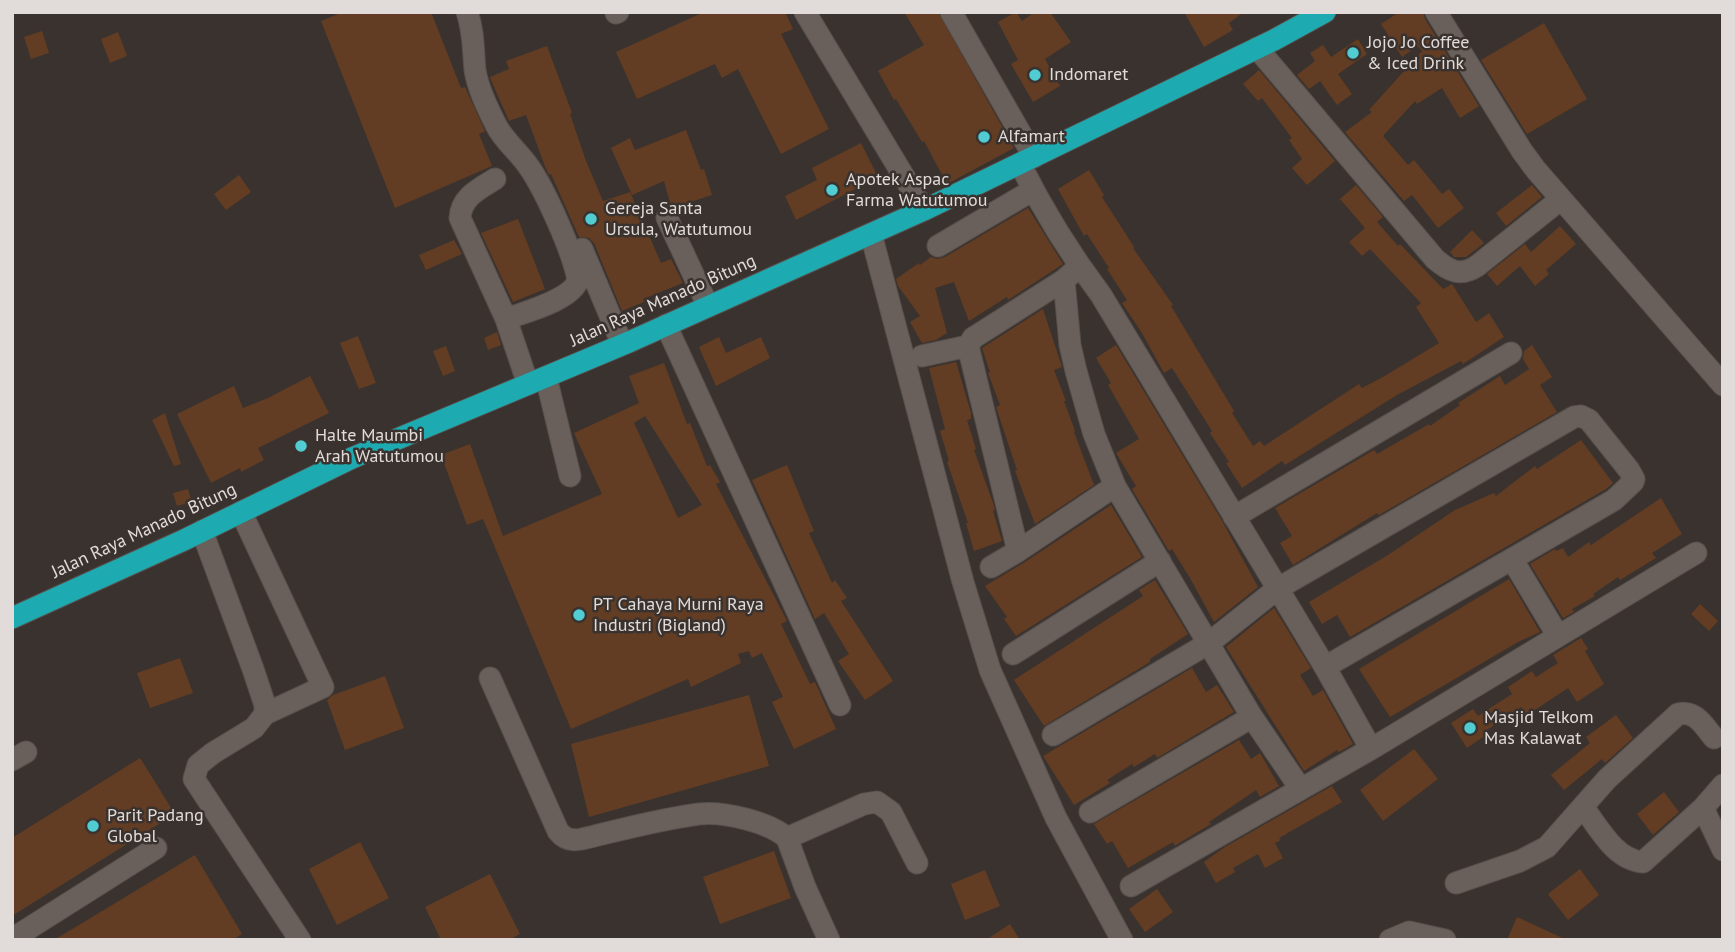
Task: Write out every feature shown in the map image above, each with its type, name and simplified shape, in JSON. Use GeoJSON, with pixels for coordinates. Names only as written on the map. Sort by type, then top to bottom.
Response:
{"type":"FeatureCollection","features":[{"type":"Feature","properties":{"kind":"highway","name":"Jalan Raya Manado Bitung"},"geometry":{"type":"LineString","coordinates":[[12,618],[202,531],[352,458],[622,345],[925,210],[1257,48],[1295,20],[1325,12]]}},
{"type":"Feature","properties":{"kind":"street"},"geometry":{"type":"LineString","coordinates":[[467,12],[474,37],[478,81],[493,118],[502,136],[535,176],[567,247],[578,279],[575,288],[566,295],[506,319]]}},
{"type":"Feature","properties":{"kind":"street"},"geometry":{"type":"LineString","coordinates":[[805,12],[925,210]]}},
{"type":"Feature","properties":{"kind":"street"},"geometry":{"type":"LineString","coordinates":[[951,12],[1027,160],[1033,190],[1071,273],[1070,345],[1094,434],[1115,486],[1252,717],[1300,788]]}},
{"type":"Feature","properties":{"kind":"street"},"geometry":{"type":"LineString","coordinates":[[1436,12],[1522,151],[1723,385]]}},
{"type":"Feature","properties":{"kind":"street"},"geometry":{"type":"LineString","coordinates":[[1257,48],[1435,259],[1453,272],[1467,272],[1477,266],[1561,199]]}},
{"type":"Feature","properties":{"kind":"street"},"geometry":{"type":"LineString","coordinates":[[495,179],[469,195],[461,208],[460,218],[537,380],[570,476]]}},
{"type":"Feature","properties":{"kind":"street"},"geometry":{"type":"LineString","coordinates":[[938,246],[1033,190]]}},
{"type":"Feature","properties":{"kind":"street"},"geometry":{"type":"LineString","coordinates":[[667,218],[708,306]]}},
{"type":"Feature","properties":{"kind":"street"},"geometry":{"type":"LineString","coordinates":[[572,224],[622,345]]}},
{"type":"Feature","properties":{"kind":"street"},"geometry":{"type":"LineString","coordinates":[[871,234],[963,582],[990,670],[1056,818],[1122,940]]}},
{"type":"Feature","properties":{"kind":"street"},"geometry":{"type":"LineString","coordinates":[[1018,551],[968,346],[973,338],[1071,273]]}},
{"type":"Feature","properties":{"kind":"street"},"geometry":{"type":"LineString","coordinates":[[1071,273],[1101,295],[1325,667],[1371,749]]}},
{"type":"Feature","properties":{"kind":"street"},"geometry":{"type":"LineString","coordinates":[[666,325],[840,705]]}},
{"type":"Feature","properties":{"kind":"street"},"geometry":{"type":"LineString","coordinates":[[922,356],[968,346]]}},
{"type":"Feature","properties":{"kind":"street"},"geometry":{"type":"LineString","coordinates":[[1234,517],[1511,353]]}},
{"type":"Feature","properties":{"kind":"street"},"geometry":{"type":"LineString","coordinates":[[1053,735],[1209,643],[1277,589],[1578,415],[1584,417],[1604,437],[1629,470],[1633,482],[1614,500],[1325,667]]}},
{"type":"Feature","properties":{"kind":"street"},"geometry":{"type":"LineString","coordinates":[[991,567],[1115,486]]}},
{"type":"Feature","properties":{"kind":"street"},"geometry":{"type":"LineString","coordinates":[[241,512],[323,687],[265,714]]}},
{"type":"Feature","properties":{"kind":"street"},"geometry":{"type":"LineString","coordinates":[[202,531],[265,705],[265,714],[254,728],[213,752],[198,765],[194,779],[300,940]]}},
{"type":"Feature","properties":{"kind":"street"},"geometry":{"type":"LineString","coordinates":[[1131,886],[1371,749],[1696,553]]}},
{"type":"Feature","properties":{"kind":"street"},"geometry":{"type":"LineString","coordinates":[[1512,559],[1558,636]]}},
{"type":"Feature","properties":{"kind":"street"},"geometry":{"type":"LineString","coordinates":[[1013,654],[1160,561]]}},
{"type":"Feature","properties":{"kind":"street"},"geometry":{"type":"LineString","coordinates":[[490,678],[558,831],[566,839],[582,839],[702,813],[758,822],[787,838],[829,940]]}},
{"type":"Feature","properties":{"kind":"street"},"geometry":{"type":"LineString","coordinates":[[1456,883],[1520,861],[1547,847],[1630,756],[1678,714],[1690,713],[1720,740]]}},
{"type":"Feature","properties":{"kind":"street"},"geometry":{"type":"LineString","coordinates":[[1090,812],[1252,717]]}},
{"type":"Feature","properties":{"kind":"street"},"geometry":{"type":"LineString","coordinates":[[1583,807],[1618,852],[1627,859],[1643,862],[1703,808],[1723,785]]}},
{"type":"Feature","properties":{"kind":"street"},"geometry":{"type":"LineString","coordinates":[[787,838],[864,804],[877,802],[891,812],[917,863]]}},
{"type":"Feature","properties":{"kind":"street"},"geometry":{"type":"LineString","coordinates":[[1703,808],[1723,850]]}},
{"type":"Feature","properties":{"kind":"street"},"geometry":{"type":"LineString","coordinates":[[12,939],[156,848]]}},
{"type":"Feature","properties":{"kind":"street"},"geometry":{"type":"LineString","coordinates":[[1390,940],[1409,932],[1445,940]]}},
{"type":"Feature","properties":{"kind":"building"},"geometry":{"type":"Polygon","coordinates":[[[343,12],[431,12],[461,88],[465,87],[485,131],[479,134],[492,166],[395,208],[321,21],[343,12]]]}},
{"type":"Feature","properties":{"kind":"building"},"geometry":{"type":"Polygon","coordinates":[[[704,12],[785,12],[793,29],[781,34],[829,129],[781,154],[738,69],[722,78],[715,64],[637,99],[616,52],[704,12]]]}},
{"type":"Feature","properties":{"kind":"building"},"geometry":{"type":"Polygon","coordinates":[[[904,12],[938,12],[1014,148],[947,184],[924,141],[922,142],[896,99],[894,100],[878,71],[924,45],[904,12]]]}},
{"type":"Feature","properties":{"kind":"building"},"geometry":{"type":"Polygon","coordinates":[[[1016,12],[1022,21],[1035,12],[1050,12],[1071,42],[1045,59],[1060,86],[1033,102],[1011,64],[1018,60],[998,22],[1016,12]]]}},
{"type":"Feature","properties":{"kind":"building"},"geometry":{"type":"Polygon","coordinates":[[[1184,12],[1244,12],[1229,23],[1233,30],[1204,47],[1184,12]]]}},
{"type":"Feature","properties":{"kind":"building"},"geometry":{"type":"Polygon","coordinates":[[[1399,12],[1423,12],[1479,106],[1460,118],[1442,88],[1417,104],[1415,101],[1383,136],[1408,165],[1414,160],[1442,194],[1449,189],[1464,208],[1438,228],[1412,195],[1404,201],[1345,132],[1372,112],[1369,110],[1422,51],[1418,46],[1402,57],[1381,24],[1399,12]]]}},
{"type":"Feature","properties":{"kind":"building"},"geometry":{"type":"Polygon","coordinates":[[[1544,23],[1587,99],[1527,134],[1481,60],[1544,23]]]}},
{"type":"Feature","properties":{"kind":"building"},"geometry":{"type":"Polygon","coordinates":[[[42,31],[49,53],[31,59],[24,37],[42,31]]]}},
{"type":"Feature","properties":{"kind":"building"},"geometry":{"type":"Polygon","coordinates":[[[118,32],[127,56],[110,63],[101,39],[118,32]]]}},
{"type":"Feature","properties":{"kind":"building"},"geometry":{"type":"Polygon","coordinates":[[[1358,39],[1367,54],[1338,74],[1352,94],[1337,105],[1320,81],[1309,89],[1297,75],[1315,61],[1310,53],[1323,45],[1331,57],[1358,39]]]}},
{"type":"Feature","properties":{"kind":"building"},"geometry":{"type":"Polygon","coordinates":[[[547,46],[572,113],[570,114],[586,161],[603,201],[630,192],[661,263],[671,259],[683,283],[643,299],[644,302],[622,311],[594,243],[589,238],[579,237],[551,174],[549,175],[546,169],[526,115],[509,121],[490,77],[509,69],[506,61],[547,46]]]}},
{"type":"Feature","properties":{"kind":"building"},"geometry":{"type":"Polygon","coordinates":[[[1259,70],[1335,161],[1307,185],[1292,168],[1302,159],[1289,140],[1292,138],[1262,98],[1258,101],[1243,84],[1259,70]]]}},
{"type":"Feature","properties":{"kind":"building"},"geometry":{"type":"Polygon","coordinates":[[[686,130],[701,170],[704,169],[712,195],[671,206],[664,181],[632,195],[611,148],[630,138],[635,150],[686,130]]]}},
{"type":"Feature","properties":{"kind":"building"},"geometry":{"type":"Polygon","coordinates":[[[861,143],[878,177],[796,220],[785,196],[817,180],[812,168],[861,143]]]}},
{"type":"Feature","properties":{"kind":"building"},"geometry":{"type":"Polygon","coordinates":[[[1089,170],[1133,248],[1173,305],[1171,306],[1253,446],[1260,441],[1264,446],[1359,384],[1362,388],[1439,343],[1416,307],[1421,303],[1370,249],[1362,256],[1349,242],[1365,228],[1340,199],[1356,185],[1383,217],[1377,222],[1398,246],[1400,244],[1443,289],[1452,284],[1476,322],[1489,313],[1504,337],[1463,364],[1461,361],[1397,395],[1285,465],[1282,461],[1242,488],[1210,433],[1212,431],[1172,368],[1164,373],[1122,303],[1127,300],[1107,269],[1109,268],[1087,234],[1084,236],[1058,189],[1089,170]]]}},
{"type":"Feature","properties":{"kind":"building"},"geometry":{"type":"Polygon","coordinates":[[[239,175],[251,192],[226,210],[214,194],[239,175]]]}},
{"type":"Feature","properties":{"kind":"building"},"geometry":{"type":"Polygon","coordinates":[[[1532,185],[1542,197],[1506,226],[1496,213],[1532,185]]]}},
{"type":"Feature","properties":{"kind":"building"},"geometry":{"type":"Polygon","coordinates":[[[1028,208],[1063,264],[1008,300],[1007,297],[969,321],[954,282],[935,288],[947,333],[936,340],[922,343],[910,322],[920,316],[898,286],[896,279],[931,257],[945,257],[1028,208]]]}},
{"type":"Feature","properties":{"kind":"building"},"geometry":{"type":"Polygon","coordinates":[[[518,219],[545,289],[513,302],[481,233],[518,219]]]}},
{"type":"Feature","properties":{"kind":"building"},"geometry":{"type":"Polygon","coordinates":[[[1560,226],[1576,244],[1546,270],[1549,274],[1535,286],[1520,266],[1497,286],[1487,274],[1525,244],[1531,252],[1560,226]]]}},
{"type":"Feature","properties":{"kind":"building"},"geometry":{"type":"Polygon","coordinates":[[[1472,230],[1484,243],[1466,257],[1454,257],[1450,252],[1472,230]]]}},
{"type":"Feature","properties":{"kind":"building"},"geometry":{"type":"Polygon","coordinates":[[[454,240],[462,254],[426,270],[419,255],[454,240]]]}},
{"type":"Feature","properties":{"kind":"building"},"geometry":{"type":"Polygon","coordinates":[[[1043,309],[1062,367],[1054,370],[1094,485],[1035,524],[1015,471],[1017,470],[996,407],[1000,405],[982,348],[1043,309]]]}},
{"type":"Feature","properties":{"kind":"building"},"geometry":{"type":"Polygon","coordinates":[[[497,332],[501,345],[488,350],[484,338],[497,332]]]}},
{"type":"Feature","properties":{"kind":"building"},"geometry":{"type":"Polygon","coordinates":[[[358,336],[376,383],[359,389],[340,343],[358,336]]]}},
{"type":"Feature","properties":{"kind":"building"},"geometry":{"type":"Polygon","coordinates":[[[719,337],[726,353],[761,337],[770,358],[716,386],[699,347],[719,337]]]}},
{"type":"Feature","properties":{"kind":"building"},"geometry":{"type":"Polygon","coordinates":[[[1116,345],[1221,519],[1258,587],[1214,622],[1190,578],[1172,549],[1169,551],[1132,489],[1136,486],[1116,453],[1139,439],[1096,358],[1116,345]]]}},
{"type":"Feature","properties":{"kind":"building"},"geometry":{"type":"Polygon","coordinates":[[[1532,345],[1552,377],[1540,385],[1557,412],[1379,515],[1377,513],[1293,565],[1280,543],[1292,536],[1275,508],[1374,450],[1377,454],[1429,424],[1430,426],[1460,405],[1458,403],[1500,376],[1505,385],[1529,369],[1523,359],[1524,351],[1532,345]]]}},
{"type":"Feature","properties":{"kind":"building"},"geometry":{"type":"Polygon","coordinates":[[[446,346],[455,371],[443,376],[433,351],[446,346]]]}},
{"type":"Feature","properties":{"kind":"building"},"geometry":{"type":"Polygon","coordinates":[[[956,362],[971,413],[971,419],[967,420],[976,449],[974,450],[993,503],[1002,541],[974,551],[968,523],[947,462],[949,461],[940,431],[945,429],[929,368],[956,362]]]}},
{"type":"Feature","properties":{"kind":"building"},"geometry":{"type":"Polygon","coordinates":[[[664,363],[687,424],[690,423],[707,466],[710,465],[720,482],[716,484],[787,621],[781,624],[810,684],[815,682],[836,729],[794,749],[772,702],[783,697],[762,653],[752,658],[749,651],[738,654],[741,663],[691,687],[688,679],[571,729],[483,519],[467,525],[441,455],[470,444],[503,536],[602,494],[574,433],[639,403],[629,376],[664,363]],[[645,416],[634,423],[678,518],[702,505],[645,416]]]}},
{"type":"Feature","properties":{"kind":"building"},"geometry":{"type":"Polygon","coordinates":[[[310,376],[329,413],[258,448],[264,460],[241,472],[240,468],[211,483],[177,414],[234,386],[243,408],[310,376]]]}},
{"type":"Feature","properties":{"kind":"building"},"geometry":{"type":"Polygon","coordinates":[[[165,413],[181,464],[174,466],[152,420],[165,413]]]}},
{"type":"Feature","properties":{"kind":"building"},"geometry":{"type":"Polygon","coordinates":[[[1581,440],[1613,483],[1606,489],[1350,637],[1337,615],[1322,624],[1309,602],[1388,555],[1455,510],[1494,493],[1496,496],[1535,466],[1537,469],[1581,440]]]}},
{"type":"Feature","properties":{"kind":"building"},"geometry":{"type":"Polygon","coordinates":[[[787,465],[814,531],[809,533],[832,583],[835,580],[847,598],[841,601],[893,681],[865,700],[838,661],[849,654],[824,613],[815,619],[752,480],[787,465]]]}},
{"type":"Feature","properties":{"kind":"building"},"geometry":{"type":"Polygon","coordinates":[[[188,489],[192,502],[177,506],[173,493],[188,489]]]}},
{"type":"Feature","properties":{"kind":"building"},"geometry":{"type":"Polygon","coordinates":[[[1661,498],[1682,534],[1652,553],[1656,558],[1620,580],[1618,577],[1563,618],[1530,564],[1555,549],[1556,551],[1563,548],[1568,557],[1589,542],[1591,545],[1661,498]]]}},
{"type":"Feature","properties":{"kind":"building"},"geometry":{"type":"Polygon","coordinates":[[[1111,505],[1142,557],[1016,636],[1004,619],[1007,617],[985,586],[1111,505]]]}},
{"type":"Feature","properties":{"kind":"building"},"geometry":{"type":"Polygon","coordinates":[[[1509,579],[1540,632],[1518,642],[1390,717],[1359,669],[1509,579]]]}},
{"type":"Feature","properties":{"kind":"building"},"geometry":{"type":"Polygon","coordinates":[[[1155,580],[1188,634],[1150,659],[1150,662],[1044,726],[1014,680],[1143,596],[1139,590],[1155,580]]]}},
{"type":"Feature","properties":{"kind":"building"},"geometry":{"type":"Polygon","coordinates":[[[1700,604],[1718,621],[1709,631],[1691,614],[1700,604]]]}},
{"type":"Feature","properties":{"kind":"building"},"geometry":{"type":"Polygon","coordinates":[[[1274,608],[1311,668],[1300,675],[1313,696],[1323,690],[1353,744],[1339,752],[1337,750],[1304,771],[1226,647],[1274,608]]]}},
{"type":"Feature","properties":{"kind":"building"},"geometry":{"type":"Polygon","coordinates":[[[1581,638],[1588,649],[1585,651],[1604,684],[1577,702],[1568,688],[1526,716],[1521,707],[1487,730],[1489,733],[1467,748],[1451,723],[1473,709],[1478,716],[1512,694],[1508,687],[1532,671],[1536,677],[1558,663],[1553,655],[1581,638]]]}},
{"type":"Feature","properties":{"kind":"building"},"geometry":{"type":"Polygon","coordinates":[[[180,658],[193,693],[150,708],[137,673],[180,658]]]}},
{"type":"Feature","properties":{"kind":"building"},"geometry":{"type":"Polygon","coordinates":[[[1192,668],[1206,692],[1217,685],[1234,712],[1157,758],[1155,754],[1134,767],[1132,764],[1107,780],[1110,783],[1074,805],[1043,756],[1192,668]]]}},
{"type":"Feature","properties":{"kind":"building"},"geometry":{"type":"Polygon","coordinates":[[[385,676],[404,728],[345,750],[327,700],[333,695],[385,676]]]}},
{"type":"Feature","properties":{"kind":"building"},"geometry":{"type":"Polygon","coordinates":[[[749,695],[769,766],[589,817],[571,744],[749,695]]]}},
{"type":"Feature","properties":{"kind":"building"},"geometry":{"type":"Polygon","coordinates":[[[1616,715],[1633,738],[1605,763],[1602,759],[1564,790],[1551,775],[1590,743],[1586,737],[1616,715]]]}},
{"type":"Feature","properties":{"kind":"building"},"geometry":{"type":"Polygon","coordinates":[[[1239,740],[1251,759],[1260,753],[1279,786],[1260,797],[1256,790],[1209,822],[1211,824],[1175,846],[1173,842],[1128,868],[1112,841],[1107,844],[1094,824],[1239,740]]]}},
{"type":"Feature","properties":{"kind":"building"},"geometry":{"type":"Polygon","coordinates":[[[1414,749],[1438,779],[1383,821],[1360,790],[1414,749]]]}},
{"type":"Feature","properties":{"kind":"building","name":"Parit Padang Global"},"geometry":{"type":"Polygon","coordinates":[[[140,758],[175,814],[12,916],[12,838],[140,758]]]}},
{"type":"Feature","properties":{"kind":"building"},"geometry":{"type":"Polygon","coordinates":[[[1332,786],[1342,802],[1279,838],[1281,840],[1275,843],[1283,858],[1265,868],[1258,854],[1233,868],[1235,872],[1216,883],[1204,862],[1225,847],[1332,786]]]}},
{"type":"Feature","properties":{"kind":"building"},"geometry":{"type":"Polygon","coordinates":[[[1664,792],[1679,812],[1653,835],[1637,814],[1664,792]]]}},
{"type":"Feature","properties":{"kind":"building"},"geometry":{"type":"Polygon","coordinates":[[[360,842],[389,898],[337,925],[309,869],[360,842]]]}},
{"type":"Feature","properties":{"kind":"building"},"geometry":{"type":"Polygon","coordinates":[[[774,851],[791,898],[720,924],[703,877],[774,851]]]}},
{"type":"Feature","properties":{"kind":"building"},"geometry":{"type":"Polygon","coordinates":[[[195,855],[242,934],[232,940],[54,940],[195,855]]]}},
{"type":"Feature","properties":{"kind":"building"},"geometry":{"type":"Polygon","coordinates":[[[1580,869],[1599,895],[1568,920],[1548,894],[1580,869]]]}},
{"type":"Feature","properties":{"kind":"building"},"geometry":{"type":"Polygon","coordinates":[[[985,870],[1000,906],[965,920],[951,884],[985,870]]]}},
{"type":"Feature","properties":{"kind":"building"},"geometry":{"type":"Polygon","coordinates":[[[490,874],[520,934],[509,940],[441,940],[425,907],[490,874]]]}},
{"type":"Feature","properties":{"kind":"building"},"geometry":{"type":"Polygon","coordinates":[[[1157,889],[1173,912],[1145,932],[1129,909],[1157,889]]]}},
{"type":"Feature","properties":{"kind":"building"},"geometry":{"type":"Polygon","coordinates":[[[1517,917],[1567,940],[1507,940],[1517,917]]]}},
{"type":"Feature","properties":{"kind":"building"},"geometry":{"type":"Polygon","coordinates":[[[1010,924],[1020,940],[986,940],[1010,924]]]}},
{"type":"Feature","properties":{"kind":"place","name":"Jojo Jo Coffee & Iced Drink"},"geometry":{"type":"Point","coordinates":[1353,53]}},
{"type":"Feature","properties":{"kind":"place","name":"Indomaret"},"geometry":{"type":"Point","coordinates":[1035,75]}},
{"type":"Feature","properties":{"kind":"place","name":"Alfamart"},"geometry":{"type":"Point","coordinates":[984,137]}},
{"type":"Feature","properties":{"kind":"place","name":"Apotek Aspac Farma Watutumou"},"geometry":{"type":"Point","coordinates":[832,190]}},
{"type":"Feature","properties":{"kind":"place","name":"Gereja Santa Ursula, Watutumou"},"geometry":{"type":"Point","coordinates":[591,219]}},
{"type":"Feature","properties":{"kind":"place","name":"Halte Maumbi Arah Watutumou"},"geometry":{"type":"Point","coordinates":[301,446]}},
{"type":"Feature","properties":{"kind":"place","name":"PT Cahaya Murni Raya Industri (Bigland)"},"geometry":{"type":"Point","coordinates":[579,615]}},
{"type":"Feature","properties":{"kind":"place","name":"Masjid Telkom Mas Kalawat"},"geometry":{"type":"Point","coordinates":[1470,728]}},
{"type":"Feature","properties":{"kind":"place","name":"Parit Padang Global"},"geometry":{"type":"Point","coordinates":[93,826]}}]}
